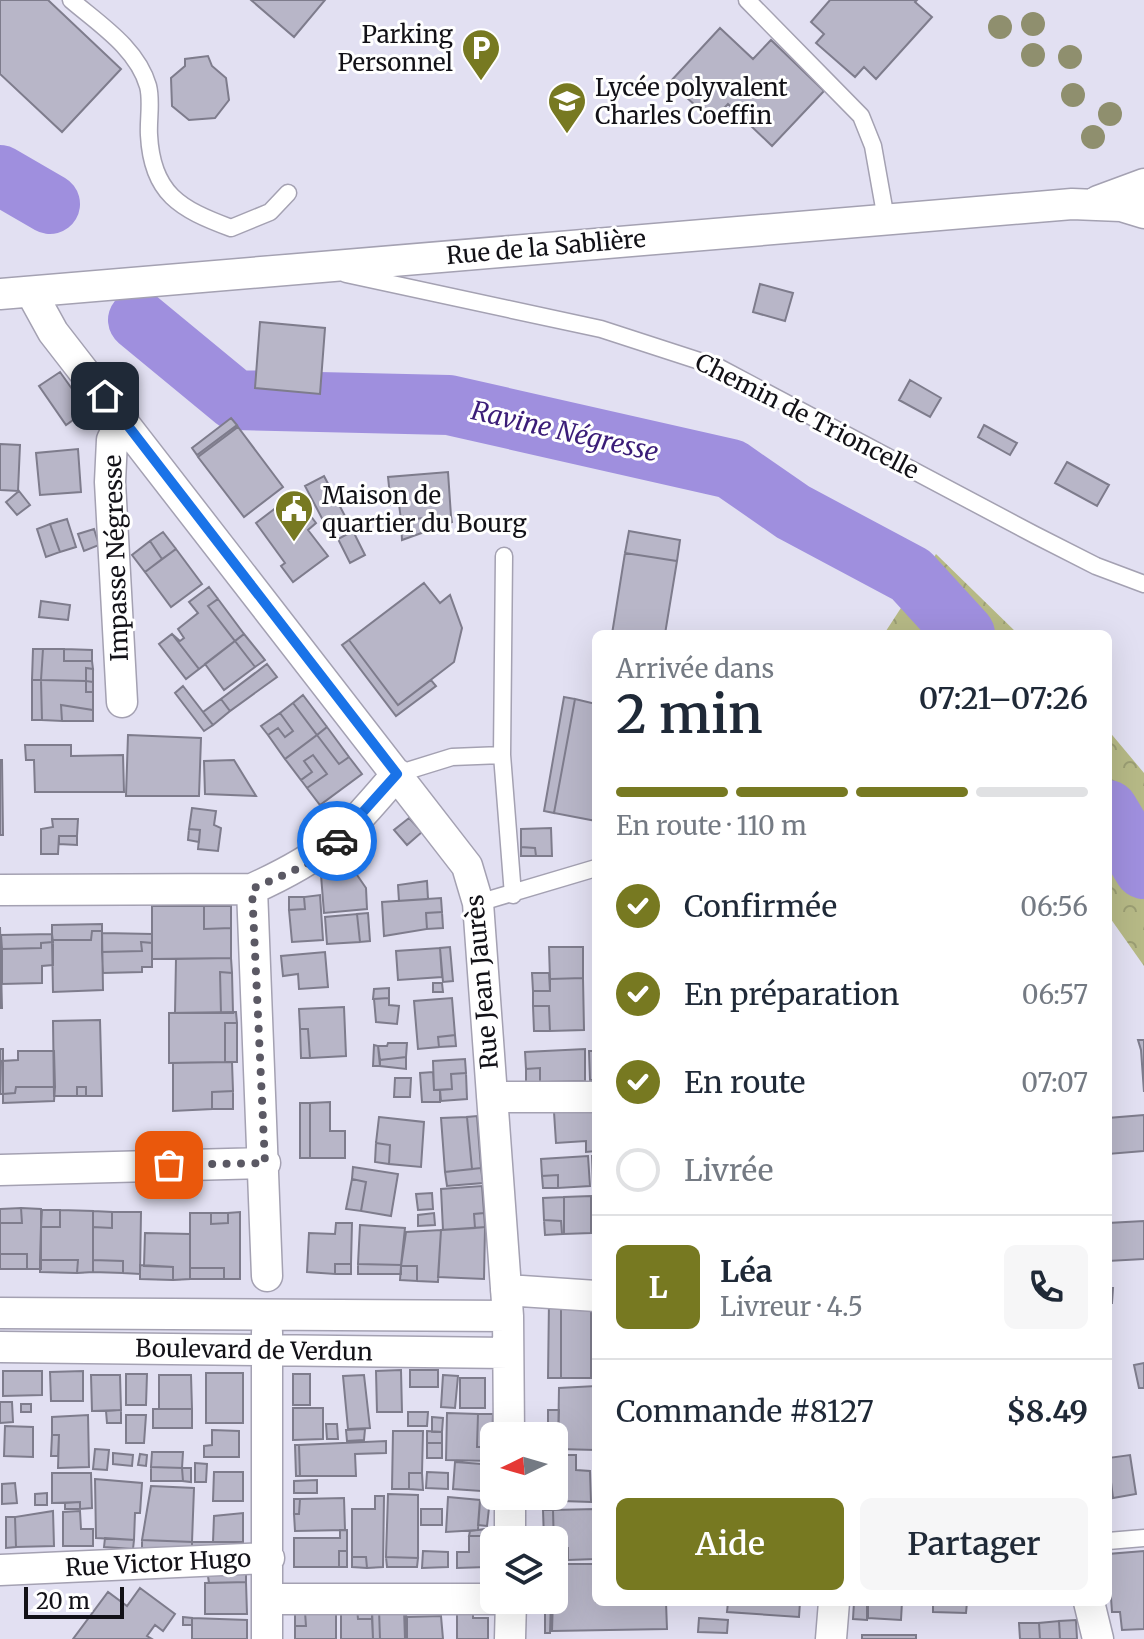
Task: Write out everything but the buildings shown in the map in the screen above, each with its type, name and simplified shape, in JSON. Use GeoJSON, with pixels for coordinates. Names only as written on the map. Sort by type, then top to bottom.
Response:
{"type":"FeatureCollection","features":[{"type":"Feature","properties":{"kind":"street","name":"Rue de la Sablière"},"geometry":{"type":"LineString","coordinates":[[1093,203],[1144,184]]}},
{"type":"Feature","properties":{"kind":"street","name":"Rue de la Sablière"},"geometry":{"type":"LineString","coordinates":[[0,294],[1093,203],[1144,213]]}},
{"type":"Feature","properties":{"kind":"street","name":"Rue Jean Jaurès"},"geometry":{"type":"LineString","coordinates":[[31,292],[53,332],[462,857],[478,903],[507,1303],[509,1422]]}},
{"type":"Feature","properties":{"kind":"street","name":"Impasse Négresse"},"geometry":{"type":"LineString","coordinates":[[122,702],[110,482],[112,440],[123,418]]}},
{"type":"Feature","properties":{"kind":"street"},"geometry":{"type":"LineString","coordinates":[[0,890],[252,889],[306,865],[328,850],[348,832],[397,774]]}},
{"type":"Feature","properties":{"kind":"street"},"geometry":{"type":"LineString","coordinates":[[252,889],[267,1276]]}},
{"type":"Feature","properties":{"kind":"street"},"geometry":{"type":"LineString","coordinates":[[492,1097],[592,1097]]}},
{"type":"Feature","properties":{"kind":"street"},"geometry":{"type":"LineString","coordinates":[[0,1170],[265,1163]]}},
{"type":"Feature","properties":{"kind":"street","name":"Boulevard de Verdun"},"geometry":{"type":"LineString","coordinates":[[0,1313],[267,1318],[592,1296]]}},
{"type":"Feature","properties":{"kind":"street"},"geometry":{"type":"LineString","coordinates":[[267,1318],[267,1639]]}},
{"type":"Feature","properties":{"kind":"street","name":"Boulevard de Verdun"},"geometry":{"type":"LineString","coordinates":[[0,1347],[508,1353]]}},
{"type":"Feature","properties":{"kind":"street","name":"Rue Victor Hugo"},"geometry":{"type":"LineString","coordinates":[[0,1570],[269,1558]]}},
{"type":"Feature","properties":{"kind":"street"},"geometry":{"type":"LineString","coordinates":[[267,1599],[480,1599]]}},
{"type":"Feature","properties":{"kind":"street"},"geometry":{"type":"LineString","coordinates":[[831,1639],[834,1606]]}},
{"type":"Feature","properties":{"kind":"street"},"geometry":{"type":"LineString","coordinates":[[1090,1606],[1098,1639]]}},
{"type":"Feature","properties":{"kind":"street"},"geometry":{"type":"LineString","coordinates":[[510,1639],[511,1614]]}},
{"type":"Feature","properties":{"kind":"lane"},"geometry":{"type":"LineString","coordinates":[[71,0],[128,49],[148,86],[152,165],[172,200],[198,216],[231,228],[270,212],[288,193]]}},
{"type":"Feature","properties":{"kind":"lane"},"geometry":{"type":"LineString","coordinates":[[747,0],[861,116],[873,146],[886,219]]}},
{"type":"Feature","properties":{"kind":"lane","name":"Chemin de Trioncelle"},"geometry":{"type":"LineString","coordinates":[[311,267],[601,329],[704,361],[1096,566],[1144,584]]}},
{"type":"Feature","properties":{"kind":"lane"},"geometry":{"type":"LineString","coordinates":[[504,556],[502,755],[513,895]]}},
{"type":"Feature","properties":{"kind":"lane"},"geometry":{"type":"LineString","coordinates":[[397,774],[452,757],[502,755]]}},
{"type":"Feature","properties":{"kind":"lane"},"geometry":{"type":"LineString","coordinates":[[478,903],[592,869]]}},
{"type":"Feature","properties":{"kind":"lane"},"geometry":{"type":"LineString","coordinates":[[1112,1541],[1144,1538]]}},
{"type":"Feature","properties":{"kind":"green space"},"geometry":{"type":"Polygon","coordinates":[[[936,554],[1014,630],[887,630],[936,554]]]}},
{"type":"Feature","properties":{"kind":"green space"},"geometry":{"type":"Polygon","coordinates":[[[1112,735],[1144,773],[1144,966],[1112,921],[1112,735]]]}},
{"type":"Feature","properties":{"kind":"waterway","name":"Ravine Négresse"},"geometry":{"type":"LineString","coordinates":[[0,175],[50,204]]}},
{"type":"Feature","properties":{"kind":"waterway","name":"Ravine Négresse"},"geometry":{"type":"LineString","coordinates":[[138,320],[235,400],[449,405],[731,469],[793,512],[911,575],[961,630]]}},
{"type":"Feature","properties":{"kind":"waterway","name":"Ravine Négresse"},"geometry":{"type":"LineString","coordinates":[[1112,817],[1144,869]]}},
{"type":"Feature","properties":{"kind":"way so far"},"geometry":{"type":"LineString","coordinates":[[169,1165],[265,1163],[252,889],[306,865],[337,841]]}},
{"type":"Feature","properties":{"kind":"place","name":"Parking Personnel"},"geometry":{"type":"Point","coordinates":[481,82]}},
{"type":"Feature","properties":{"kind":"place","name":"Lycée polyvalent Charles Coeffin"},"geometry":{"type":"Point","coordinates":[567,135]}},
{"type":"Feature","properties":{"kind":"place","name":"Maison de quartier du Bourg"},"geometry":{"type":"Point","coordinates":[294,543]}},
{"type":"Feature","properties":{"kind":"route"},"geometry":{"type":"LineString","coordinates":[[105,396],[397,774],[337,841]]}}]}
